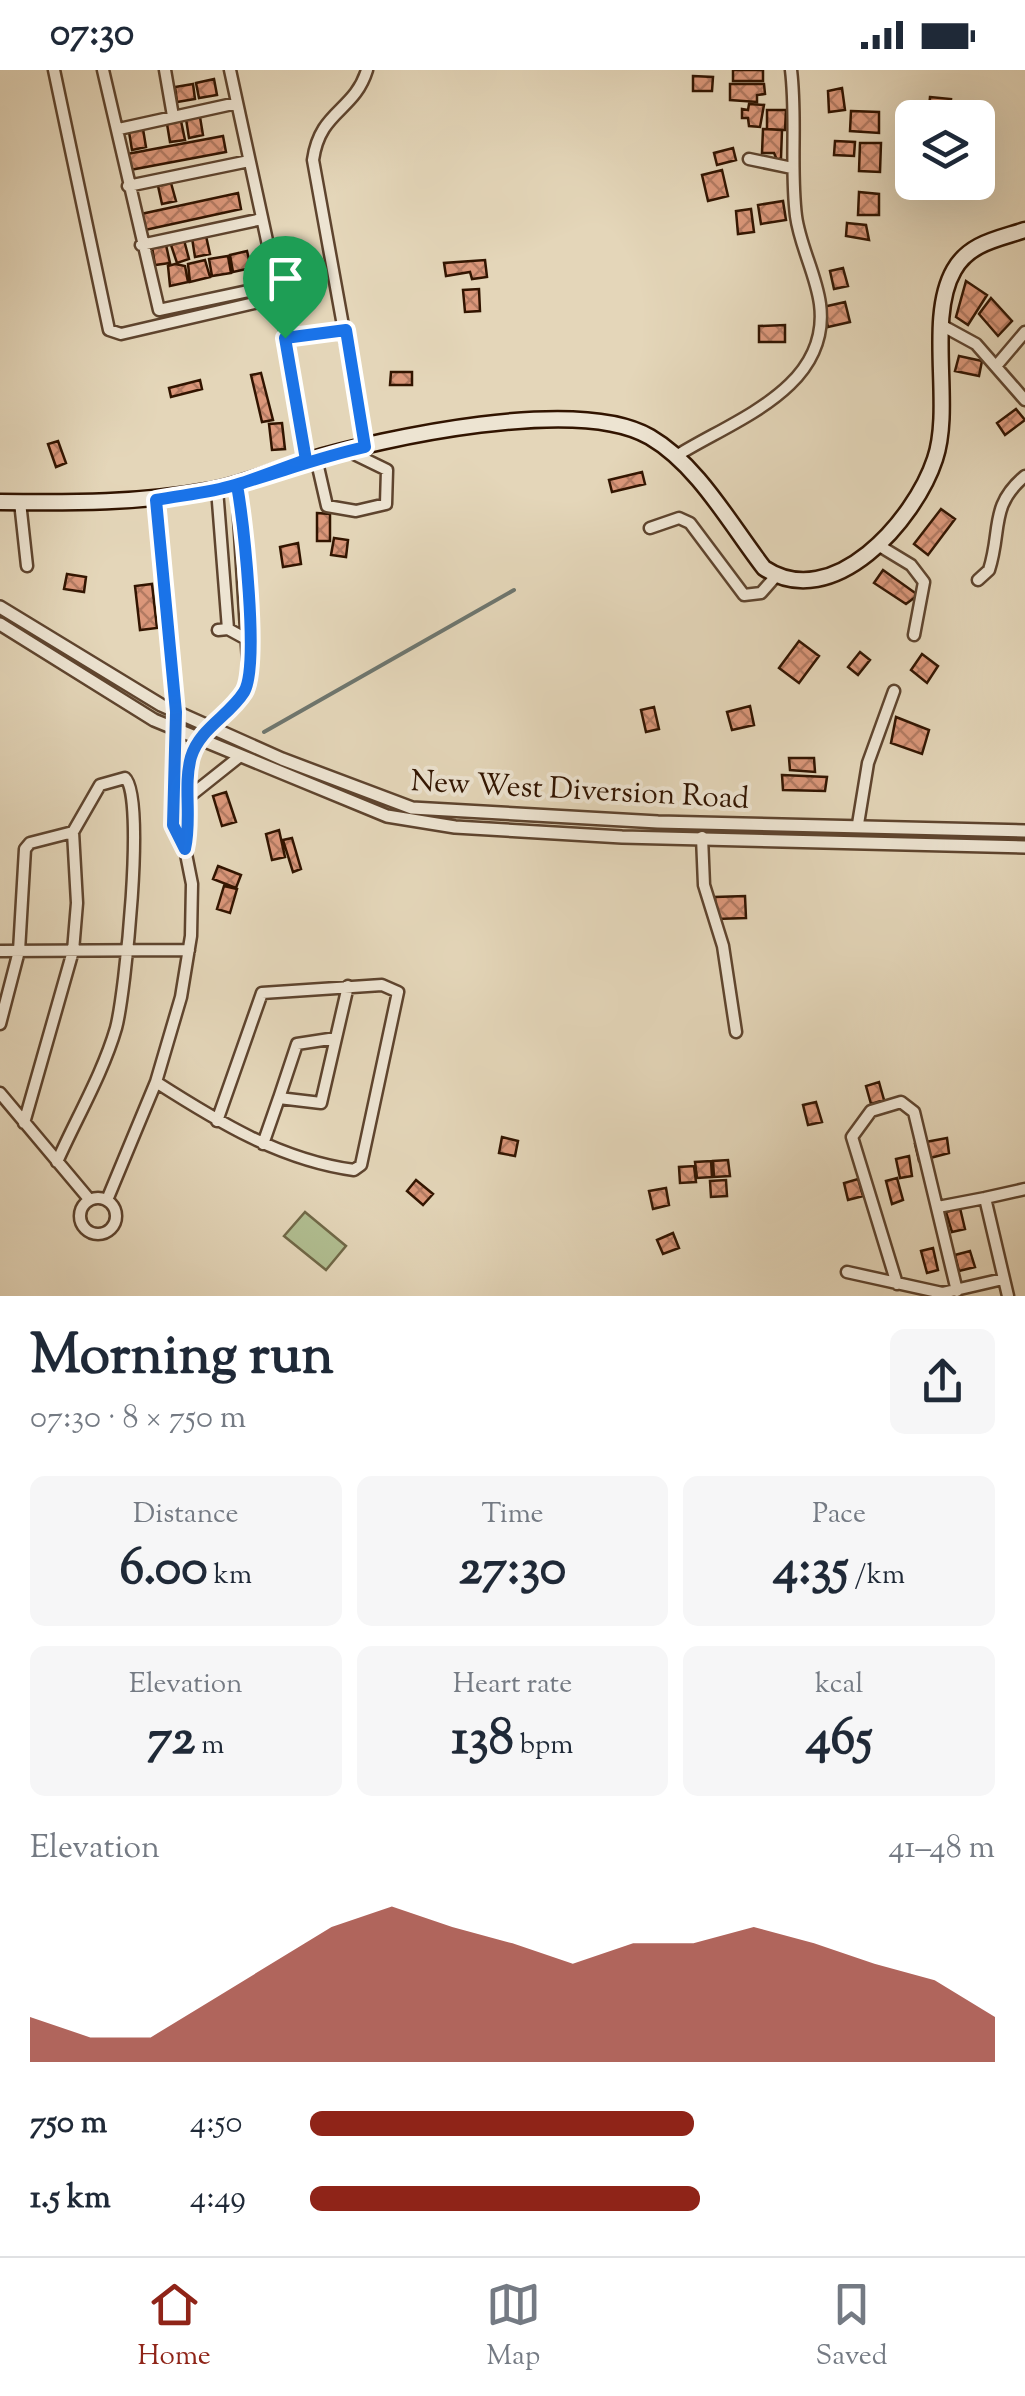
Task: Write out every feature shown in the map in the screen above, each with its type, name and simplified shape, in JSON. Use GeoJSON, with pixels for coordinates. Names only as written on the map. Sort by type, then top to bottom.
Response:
{"type":"FeatureCollection","features":[{"type":"Feature","properties":{"kind":"main road"},"geometry":{"type":"LineString","coordinates":[[0,502],[156,500],[217,490],[311,459],[455,428],[566,421],[634,430],[678,456],[764,568],[776,576],[806,580],[834,576],[878,545],[935,461],[941,432],[939,341],[951,274],[963,256],[976,246],[1025,230]]}},
{"type":"Feature","properties":{"kind":"street"},"geometry":{"type":"LineString","coordinates":[[54,70],[109,330],[121,334],[263,301]]}},
{"type":"Feature","properties":{"kind":"street"},"geometry":{"type":"LineString","coordinates":[[103,70],[159,310],[276,284]]}},
{"type":"Feature","properties":{"kind":"street"},"geometry":{"type":"LineString","coordinates":[[165,70],[173,116]]}},
{"type":"Feature","properties":{"kind":"street"},"geometry":{"type":"LineString","coordinates":[[230,70],[311,459],[327,506],[356,510],[386,504],[387,470],[347,451]]}},
{"type":"Feature","properties":{"kind":"street"},"geometry":{"type":"LineString","coordinates":[[365,447],[313,160],[322,124],[355,94],[367,70]]}},
{"type":"Feature","properties":{"kind":"street"},"geometry":{"type":"LineString","coordinates":[[678,456],[760,409],[792,385],[808,362],[822,318],[796,218],[791,70]]}},
{"type":"Feature","properties":{"kind":"street"},"geometry":{"type":"LineString","coordinates":[[119,130],[237,103]]}},
{"type":"Feature","properties":{"kind":"street"},"geometry":{"type":"LineString","coordinates":[[749,160],[792,168]]}},
{"type":"Feature","properties":{"kind":"street"},"geometry":{"type":"LineString","coordinates":[[128,186],[249,161]]}},
{"type":"Feature","properties":{"kind":"street"},"geometry":{"type":"LineString","coordinates":[[141,245],[262,219]]}},
{"type":"Feature","properties":{"kind":"street"},"geometry":{"type":"LineString","coordinates":[[943,326],[969,338],[1025,400]]}},
{"type":"Feature","properties":{"kind":"street"},"geometry":{"type":"LineString","coordinates":[[285,338],[346,330]]}},
{"type":"Feature","properties":{"kind":"street"},"geometry":{"type":"LineString","coordinates":[[997,365],[1025,332]]}},
{"type":"Feature","properties":{"kind":"street"},"geometry":{"type":"LineString","coordinates":[[978,580],[990,570],[998,513],[1007,491],[1025,476]]}},
{"type":"Feature","properties":{"kind":"street"},"geometry":{"type":"LineString","coordinates":[[185,849],[190,760],[209,727],[246,689],[250,641],[237,485]]}},
{"type":"Feature","properties":{"kind":"street"},"geometry":{"type":"LineString","coordinates":[[217,490],[223,630],[250,641]]}},
{"type":"Feature","properties":{"kind":"street"},"geometry":{"type":"LineString","coordinates":[[90,1199],[80,1212],[80,1222],[97,1234],[112,1228],[116,1219],[108,1200],[156,1082],[182,997],[189,950],[192,884],[185,849],[173,825],[176,712],[156,500]]}},
{"type":"Feature","properties":{"kind":"street"},"geometry":{"type":"LineString","coordinates":[[20,502],[27,566]]}},
{"type":"Feature","properties":{"kind":"street"},"geometry":{"type":"LineString","coordinates":[[650,528],[679,518],[690,523],[744,595],[760,593],[776,576]]}},
{"type":"Feature","properties":{"kind":"street"},"geometry":{"type":"LineString","coordinates":[[221,522],[242,520]]}},
{"type":"Feature","properties":{"kind":"street"},"geometry":{"type":"LineString","coordinates":[[878,545],[911,565],[924,582],[914,635]]}},
{"type":"Feature","properties":{"kind":"street","name":"New West Diversion Road"},"geometry":{"type":"LineString","coordinates":[[0,606],[132,691],[209,727],[412,808],[658,822],[1025,831]]}},
{"type":"Feature","properties":{"kind":"street","name":"New West Diversion Road"},"geometry":{"type":"LineString","coordinates":[[0,624],[124,705],[340,800],[401,819],[536,832],[1025,847]]}},
{"type":"Feature","properties":{"kind":"street"},"geometry":{"type":"LineString","coordinates":[[858,824],[863,780],[894,692]]}},
{"type":"Feature","properties":{"kind":"street"},"geometry":{"type":"LineString","coordinates":[[190,796],[239,757]]}},
{"type":"Feature","properties":{"kind":"street"},"geometry":{"type":"LineString","coordinates":[[24,1124],[73,951],[77,902],[74,832],[100,786],[112,779],[131,782],[134,852],[116,1028],[57,1162]]}},
{"type":"Feature","properties":{"kind":"street"},"geometry":{"type":"LineString","coordinates":[[172,783],[190,783]]}},
{"type":"Feature","properties":{"kind":"street"},"geometry":{"type":"LineString","coordinates":[[0,1024],[19,951],[25,848],[30,843],[74,832]]}},
{"type":"Feature","properties":{"kind":"street"},"geometry":{"type":"LineString","coordinates":[[702,837],[704,885],[723,946],[736,1032]]}},
{"type":"Feature","properties":{"kind":"street"},"geometry":{"type":"LineString","coordinates":[[0,951],[189,950]]}},
{"type":"Feature","properties":{"kind":"street"},"geometry":{"type":"LineString","coordinates":[[279,1098],[321,1103],[348,986]]}},
{"type":"Feature","properties":{"kind":"street"},"geometry":{"type":"LineString","coordinates":[[156,1082],[217,1121],[262,1144],[349,1170],[361,1165],[400,998],[388,986],[259,995],[217,1121]]}},
{"type":"Feature","properties":{"kind":"street"},"geometry":{"type":"LineString","coordinates":[[262,1144],[297,1044],[336,1038]]}},
{"type":"Feature","properties":{"kind":"street"},"geometry":{"type":"LineString","coordinates":[[2,1100],[90,1199],[108,1200]]}},
{"type":"Feature","properties":{"kind":"street"},"geometry":{"type":"LineString","coordinates":[[897,1284],[852,1137],[870,1110],[897,1102],[912,1107],[957,1292]]}},
{"type":"Feature","properties":{"kind":"street"},"geometry":{"type":"LineString","coordinates":[[938,1208],[1025,1188]]}},
{"type":"Feature","properties":{"kind":"street"},"geometry":{"type":"LineString","coordinates":[[985,1198],[1008,1296]]}},
{"type":"Feature","properties":{"kind":"street"},"geometry":{"type":"LineString","coordinates":[[847,1272],[927,1292],[957,1292],[1003,1279]]}},
{"type":"Feature","properties":{"kind":"green space"},"geometry":{"type":"Polygon","coordinates":[[[305,1212],[346,1246],[326,1270],[284,1236],[305,1212]]]}},
{"type":"Feature","properties":{"kind":"building"},"geometry":{"type":"Polygon","coordinates":[[[733,70],[763,70],[763,81],[733,81],[733,70]]]}},
{"type":"Feature","properties":{"kind":"building"},"geometry":{"type":"Polygon","coordinates":[[[693,76],[713,77],[712,91],[693,91],[693,76]]]}},
{"type":"Feature","properties":{"kind":"building"},"geometry":{"type":"Polygon","coordinates":[[[214,79],[217,95],[199,98],[196,83],[214,79]]]}},
{"type":"Feature","properties":{"kind":"building"},"geometry":{"type":"Polygon","coordinates":[[[193,84],[195,99],[177,102],[175,87],[193,84]]]}},
{"type":"Feature","properties":{"kind":"building"},"geometry":{"type":"Polygon","coordinates":[[[730,84],[764,84],[765,94],[757,95],[757,102],[730,100],[730,84]]]}},
{"type":"Feature","properties":{"kind":"building"},"geometry":{"type":"Polygon","coordinates":[[[842,88],[845,110],[829,112],[828,91],[842,88]]]}},
{"type":"Feature","properties":{"kind":"building"},"geometry":{"type":"Polygon","coordinates":[[[749,104],[764,105],[760,127],[749,126],[748,118],[742,118],[742,109],[748,110],[749,104]]]}},
{"type":"Feature","properties":{"kind":"building"},"geometry":{"type":"Polygon","coordinates":[[[767,110],[786,110],[785,130],[767,129],[767,110]]]}},
{"type":"Feature","properties":{"kind":"building"},"geometry":{"type":"Polygon","coordinates":[[[851,111],[879,112],[879,133],[850,131],[851,111]]]}},
{"type":"Feature","properties":{"kind":"building"},"geometry":{"type":"Polygon","coordinates":[[[200,117],[203,135],[189,138],[186,119],[200,117]]]}},
{"type":"Feature","properties":{"kind":"building"},"geometry":{"type":"Polygon","coordinates":[[[181,121],[185,140],[170,142],[167,124],[181,121]]]}},
{"type":"Feature","properties":{"kind":"building"},"geometry":{"type":"Polygon","coordinates":[[[143,129],[146,147],[132,150],[129,132],[143,129]]]}},
{"type":"Feature","properties":{"kind":"building"},"geometry":{"type":"Polygon","coordinates":[[[763,129],[782,130],[781,158],[777,160],[774,153],[762,153],[763,129]]]}},
{"type":"Feature","properties":{"kind":"building"},"geometry":{"type":"Polygon","coordinates":[[[223,136],[226,152],[130,170],[127,154],[223,136]]]}},
{"type":"Feature","properties":{"kind":"building"},"geometry":{"type":"Polygon","coordinates":[[[835,141],[855,142],[854,156],[834,155],[835,141]]]}},
{"type":"Feature","properties":{"kind":"building"},"geometry":{"type":"Polygon","coordinates":[[[860,143],[881,143],[880,172],[859,171],[860,143]]]}},
{"type":"Feature","properties":{"kind":"building"},"geometry":{"type":"Polygon","coordinates":[[[733,148],[736,160],[717,165],[714,153],[733,148]]]}},
{"type":"Feature","properties":{"kind":"building"},"geometry":{"type":"Polygon","coordinates":[[[722,170],[728,196],[708,201],[702,175],[722,170]]]}},
{"type":"Feature","properties":{"kind":"building"},"geometry":{"type":"Polygon","coordinates":[[[171,183],[176,201],[162,204],[158,186],[171,183]]]}},
{"type":"Feature","properties":{"kind":"building"},"geometry":{"type":"Polygon","coordinates":[[[859,192],[879,194],[879,215],[858,215],[859,192]]]}},
{"type":"Feature","properties":{"kind":"building"},"geometry":{"type":"Polygon","coordinates":[[[238,193],[241,209],[145,230],[141,214],[238,193]]]}},
{"type":"Feature","properties":{"kind":"building"},"geometry":{"type":"Polygon","coordinates":[[[783,201],[786,220],[761,224],[758,205],[783,201]]]}},
{"type":"Feature","properties":{"kind":"building"},"geometry":{"type":"Polygon","coordinates":[[[751,209],[754,232],[738,234],[736,211],[751,209]]]}},
{"type":"Feature","properties":{"kind":"building"},"geometry":{"type":"Polygon","coordinates":[[[847,223],[866,225],[869,240],[846,236],[847,223]]]}},
{"type":"Feature","properties":{"kind":"building"},"geometry":{"type":"Polygon","coordinates":[[[206,236],[210,254],[195,257],[192,238],[206,236]]]}},
{"type":"Feature","properties":{"kind":"building"},"geometry":{"type":"Polygon","coordinates":[[[184,240],[189,259],[177,263],[171,245],[184,240]]]}},
{"type":"Feature","properties":{"kind":"building"},"geometry":{"type":"Polygon","coordinates":[[[166,245],[170,263],[155,265],[152,247],[166,245]]]}},
{"type":"Feature","properties":{"kind":"building"},"geometry":{"type":"Polygon","coordinates":[[[247,251],[251,268],[233,272],[230,255],[247,251]]]}},
{"type":"Feature","properties":{"kind":"building"},"geometry":{"type":"Polygon","coordinates":[[[228,256],[231,273],[212,276],[209,259],[228,256]]]}},
{"type":"Feature","properties":{"kind":"building"},"geometry":{"type":"Polygon","coordinates":[[[205,260],[210,277],[190,282],[188,264],[205,260]]]}},
{"type":"Feature","properties":{"kind":"building"},"geometry":{"type":"Polygon","coordinates":[[[485,260],[487,277],[472,279],[470,272],[446,276],[444,263],[485,260]]]}},
{"type":"Feature","properties":{"kind":"building"},"geometry":{"type":"Polygon","coordinates":[[[168,266],[185,266],[188,282],[170,286],[168,266]]]}},
{"type":"Feature","properties":{"kind":"building"},"geometry":{"type":"Polygon","coordinates":[[[843,268],[848,286],[834,289],[830,271],[843,268]]]}},
{"type":"Feature","properties":{"kind":"building"},"geometry":{"type":"Polygon","coordinates":[[[966,281],[987,295],[968,325],[956,317],[966,281]]]}},
{"type":"Feature","properties":{"kind":"building"},"geometry":{"type":"Polygon","coordinates":[[[479,289],[480,311],[465,312],[463,290],[479,289]]]}},
{"type":"Feature","properties":{"kind":"building"},"geometry":{"type":"Polygon","coordinates":[[[991,298],[1012,321],[998,336],[979,314],[991,298]]]}},
{"type":"Feature","properties":{"kind":"building"},"geometry":{"type":"Polygon","coordinates":[[[845,302],[850,322],[828,327],[823,307],[845,302]]]}},
{"type":"Feature","properties":{"kind":"building"},"geometry":{"type":"Polygon","coordinates":[[[785,325],[785,342],[759,342],[759,326],[785,325]]]}},
{"type":"Feature","properties":{"kind":"building"},"geometry":{"type":"Polygon","coordinates":[[[959,356],[982,361],[979,376],[955,371],[959,356]]]}},
{"type":"Feature","properties":{"kind":"building"},"geometry":{"type":"Polygon","coordinates":[[[391,372],[412,372],[412,385],[390,385],[391,372]]]}},
{"type":"Feature","properties":{"kind":"building"},"geometry":{"type":"Polygon","coordinates":[[[261,373],[273,420],[262,422],[251,375],[261,373]]]}},
{"type":"Feature","properties":{"kind":"building"},"geometry":{"type":"Polygon","coordinates":[[[200,380],[202,389],[171,397],[169,388],[200,380]]]}},
{"type":"Feature","properties":{"kind":"building"},"geometry":{"type":"Polygon","coordinates":[[[1016,409],[1025,420],[1005,435],[997,423],[1016,409]]]}},
{"type":"Feature","properties":{"kind":"building"},"geometry":{"type":"Polygon","coordinates":[[[282,423],[285,449],[272,450],[269,424],[282,423]]]}},
{"type":"Feature","properties":{"kind":"building"},"geometry":{"type":"Polygon","coordinates":[[[58,441],[66,463],[56,467],[48,444],[58,441]]]}},
{"type":"Feature","properties":{"kind":"building"},"geometry":{"type":"Polygon","coordinates":[[[642,472],[645,484],[612,492],[609,480],[642,472]]]}},
{"type":"Feature","properties":{"kind":"building"},"geometry":{"type":"Polygon","coordinates":[[[941,509],[955,519],[928,555],[914,544],[941,509]]]}},
{"type":"Feature","properties":{"kind":"building"},"geometry":{"type":"Polygon","coordinates":[[[317,513],[330,514],[330,541],[317,541],[317,513]]]}},
{"type":"Feature","properties":{"kind":"building"},"geometry":{"type":"Polygon","coordinates":[[[334,538],[348,540],[346,557],[331,555],[334,538]]]}},
{"type":"Feature","properties":{"kind":"building"},"geometry":{"type":"Polygon","coordinates":[[[298,543],[301,564],[283,567],[280,547],[298,543]]]}},
{"type":"Feature","properties":{"kind":"building"},"geometry":{"type":"Polygon","coordinates":[[[883,570],[918,595],[906,604],[874,583],[883,570]]]}},
{"type":"Feature","properties":{"kind":"building"},"geometry":{"type":"Polygon","coordinates":[[[67,574],[86,577],[84,592],[64,589],[67,574]]]}},
{"type":"Feature","properties":{"kind":"building"},"geometry":{"type":"Polygon","coordinates":[[[152,584],[157,628],[140,630],[135,586],[152,584]]]}},
{"type":"Feature","properties":{"kind":"building"},"geometry":{"type":"Polygon","coordinates":[[[799,641],[819,656],[799,683],[779,668],[799,641]]]}},
{"type":"Feature","properties":{"kind":"building"},"geometry":{"type":"Polygon","coordinates":[[[860,652],[870,660],[858,675],[848,667],[860,652]]]}},
{"type":"Feature","properties":{"kind":"building"},"geometry":{"type":"Polygon","coordinates":[[[922,654],[938,666],[927,683],[911,670],[922,654]]]}},
{"type":"Feature","properties":{"kind":"building"},"geometry":{"type":"Polygon","coordinates":[[[750,706],[754,725],[732,730],[727,712],[750,706]]]}},
{"type":"Feature","properties":{"kind":"building"},"geometry":{"type":"Polygon","coordinates":[[[654,707],[659,729],[646,732],[641,710],[654,707]]]}},
{"type":"Feature","properties":{"kind":"building"},"geometry":{"type":"Polygon","coordinates":[[[896,717],[929,730],[922,754],[891,743],[896,717]]]}},
{"type":"Feature","properties":{"kind":"building"},"geometry":{"type":"Polygon","coordinates":[[[789,758],[814,758],[815,772],[790,770],[789,758]]]}},
{"type":"Feature","properties":{"kind":"building"},"geometry":{"type":"Polygon","coordinates":[[[782,775],[827,777],[825,791],[783,790],[782,775]]]}},
{"type":"Feature","properties":{"kind":"building"},"geometry":{"type":"Polygon","coordinates":[[[226,792],[236,822],[222,826],[213,796],[226,792]]]}},
{"type":"Feature","properties":{"kind":"building"},"geometry":{"type":"Polygon","coordinates":[[[279,830],[285,857],[272,860],[266,834],[279,830]]]}},
{"type":"Feature","properties":{"kind":"building"},"geometry":{"type":"Polygon","coordinates":[[[292,838],[301,869],[293,872],[283,840],[292,838]]]}},
{"type":"Feature","properties":{"kind":"building"},"geometry":{"type":"Polygon","coordinates":[[[218,866],[241,875],[236,888],[213,879],[218,866]]]}},
{"type":"Feature","properties":{"kind":"building"},"geometry":{"type":"Polygon","coordinates":[[[224,886],[237,889],[230,913],[217,909],[224,886]]]}},
{"type":"Feature","properties":{"kind":"building"},"geometry":{"type":"Polygon","coordinates":[[[745,896],[746,918],[716,919],[715,897],[745,896]]]}},
{"type":"Feature","properties":{"kind":"building"},"geometry":{"type":"Polygon","coordinates":[[[879,1082],[884,1100],[871,1104],[866,1086],[879,1082]]]}},
{"type":"Feature","properties":{"kind":"building"},"geometry":{"type":"Polygon","coordinates":[[[816,1102],[822,1122],[808,1125],[803,1105],[816,1102]]]}},
{"type":"Feature","properties":{"kind":"building"},"geometry":{"type":"Polygon","coordinates":[[[502,1137],[518,1141],[515,1156],[499,1153],[502,1137]]]}},
{"type":"Feature","properties":{"kind":"building"},"geometry":{"type":"Polygon","coordinates":[[[947,1138],[949,1153],[919,1161],[915,1144],[947,1138]]]}},
{"type":"Feature","properties":{"kind":"building"},"geometry":{"type":"Polygon","coordinates":[[[909,1156],[912,1176],[900,1178],[896,1159],[909,1156]]]}},
{"type":"Feature","properties":{"kind":"building"},"geometry":{"type":"Polygon","coordinates":[[[728,1160],[730,1176],[714,1177],[713,1161],[728,1160]]]}},
{"type":"Feature","properties":{"kind":"building"},"geometry":{"type":"Polygon","coordinates":[[[711,1161],[712,1177],[697,1178],[695,1162],[711,1161]]]}},
{"type":"Feature","properties":{"kind":"building"},"geometry":{"type":"Polygon","coordinates":[[[694,1166],[696,1182],[680,1183],[679,1167],[694,1166]]]}},
{"type":"Feature","properties":{"kind":"building"},"geometry":{"type":"Polygon","coordinates":[[[897,1178],[903,1200],[892,1204],[886,1181],[897,1178]]]}},
{"type":"Feature","properties":{"kind":"building"},"geometry":{"type":"Polygon","coordinates":[[[858,1179],[863,1196],[848,1200],[844,1183],[858,1179]]]}},
{"type":"Feature","properties":{"kind":"building"},"geometry":{"type":"Polygon","coordinates":[[[416,1180],[433,1194],[423,1205],[407,1191],[416,1180]]]}},
{"type":"Feature","properties":{"kind":"building"},"geometry":{"type":"Polygon","coordinates":[[[726,1180],[727,1196],[711,1197],[710,1181],[726,1180]]]}},
{"type":"Feature","properties":{"kind":"building"},"geometry":{"type":"Polygon","coordinates":[[[666,1188],[669,1205],[653,1209],[649,1191],[666,1188]]]}},
{"type":"Feature","properties":{"kind":"building"},"geometry":{"type":"Polygon","coordinates":[[[960,1208],[965,1229],[952,1232],[946,1212],[960,1208]]]}},
{"type":"Feature","properties":{"kind":"building"},"geometry":{"type":"Polygon","coordinates":[[[673,1233],[679,1248],[663,1254],[657,1240],[673,1233]]]}},
{"type":"Feature","properties":{"kind":"building"},"geometry":{"type":"Polygon","coordinates":[[[933,1248],[938,1270],[927,1273],[921,1251],[933,1248]]]}},
{"type":"Feature","properties":{"kind":"building"},"geometry":{"type":"Polygon","coordinates":[[[970,1251],[975,1267],[959,1271],[955,1255],[970,1251]]]}},
{"type":"Feature","properties":{"kind":"waterway"},"geometry":{"type":"LineString","coordinates":[[264,732],[514,590]]}},
{"type":"Feature","properties":{"kind":"route"},"geometry":{"type":"LineString","coordinates":[[285,338],[306,460],[237,485],[250,641],[249,678],[246,689],[209,727],[192,754],[191,825],[185,849],[173,825],[176,712],[156,500],[237,485],[252,479],[306,460],[365,447],[346,330],[285,338]]}}]}
